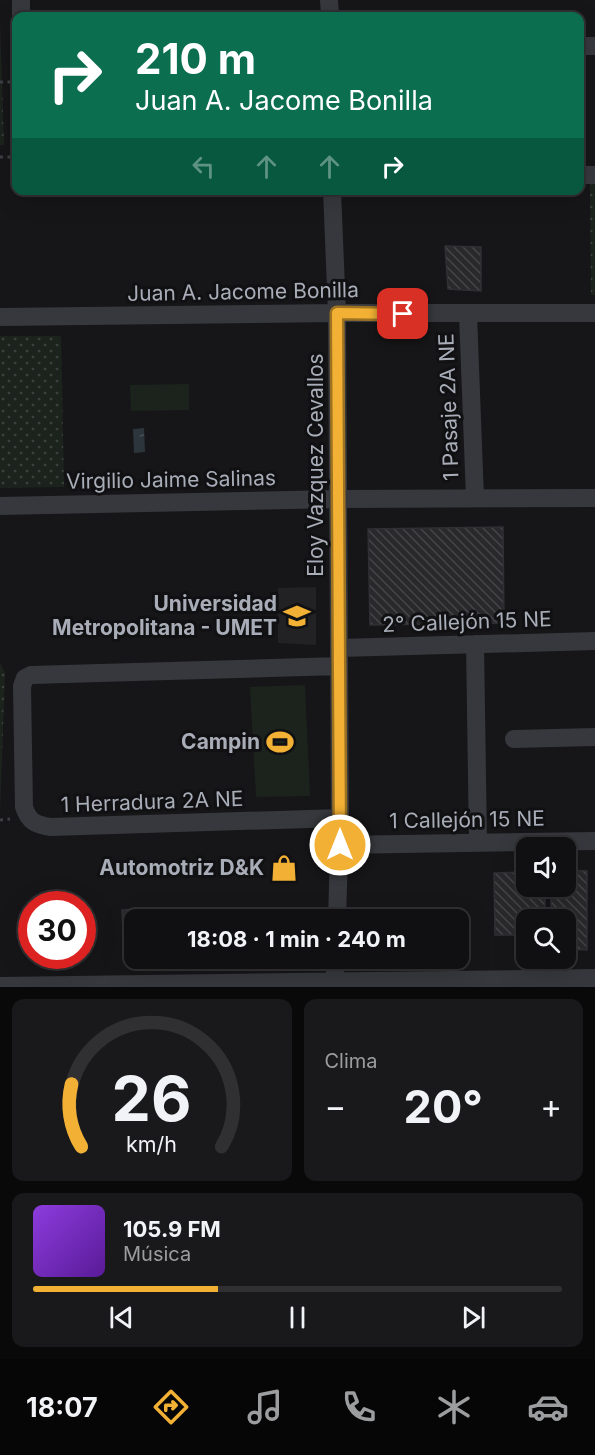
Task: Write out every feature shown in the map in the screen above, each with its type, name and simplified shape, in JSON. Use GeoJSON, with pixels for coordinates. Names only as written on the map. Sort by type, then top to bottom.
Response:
{"type":"FeatureCollection","features":[{"type":"Feature","properties":{"kind":"street","name":"Eloy Vazquez Cevallos"},"geometry":{"type":"LineString","coordinates":[[332,195],[337,313],[340,818],[337,909]]}},
{"type":"Feature","properties":{"kind":"street","name":"Juan A. Jacome Bonilla"},"geometry":{"type":"LineString","coordinates":[[0,317],[595,313]]}},
{"type":"Feature","properties":{"kind":"street","name":"1 Pasaje 2A NE"},"geometry":{"type":"LineString","coordinates":[[468,314],[475,498]]}},
{"type":"Feature","properties":{"kind":"street","name":"Virgilio Jaime Salinas"},"geometry":{"type":"LineString","coordinates":[[0,506],[595,498]]}},
{"type":"Feature","properties":{"kind":"street","name":"2° Callejón 15 NE"},"geometry":{"type":"LineString","coordinates":[[339,657],[475,644],[595,641]]}},
{"type":"Feature","properties":{"kind":"street"},"geometry":{"type":"LineString","coordinates":[[475,644],[478,842]]}},
{"type":"Feature","properties":{"kind":"street","name":"1 Herradura 2A NE"},"geometry":{"type":"LineString","coordinates":[[339,657],[31,675],[25,678],[22,686],[24,807],[28,818],[37,825],[51,828],[340,818]]}},
{"type":"Feature","properties":{"kind":"street"},"geometry":{"type":"LineString","coordinates":[[514,739],[595,737]]}},
{"type":"Feature","properties":{"kind":"street","name":"1 Callejón 15 NE"},"geometry":{"type":"LineString","coordinates":[[340,845],[595,841]]}},
{"type":"Feature","properties":{"kind":"street"},"geometry":{"type":"LineString","coordinates":[[334,984],[335,969]]}},
{"type":"Feature","properties":{"kind":"street"},"geometry":{"type":"LineString","coordinates":[[0,986],[334,984],[595,978]]}},
{"type":"Feature","properties":{"kind":"shaded area"},"geometry":{"type":"Polygon","coordinates":[[[0,23],[4,145],[0,145],[0,23]]]}},
{"type":"Feature","properties":{"kind":"shaded area"},"geometry":{"type":"Polygon","coordinates":[[[590,184],[595,184],[595,295],[591,295],[590,184]]]}},
{"type":"Feature","properties":{"kind":"shaded area"},"geometry":{"type":"Polygon","coordinates":[[[0,336],[61,336],[64,487],[0,488],[0,336]]]}},
{"type":"Feature","properties":{"kind":"shaded area"},"geometry":{"type":"Polygon","coordinates":[[[189,384],[189,410],[131,411],[130,385],[189,384]]]}},
{"type":"Feature","properties":{"kind":"shaded area","name":"Universidad Metropolitana - UMET"},"geometry":{"type":"Polygon","coordinates":[[[316,587],[316,645],[278,643],[278,588],[316,587]]]}},
{"type":"Feature","properties":{"kind":"shaded area"},"geometry":{"type":"Polygon","coordinates":[[[0,663],[5,673],[0,812],[0,663]]]}},
{"type":"Feature","properties":{"kind":"shaded area","name":"Campin"},"geometry":{"type":"Polygon","coordinates":[[[305,685],[310,796],[256,797],[250,687],[305,685]]]}},
{"type":"Feature","properties":{"kind":"water"},"geometry":{"type":"Polygon","coordinates":[[[144,428],[145,452],[134,453],[133,429],[144,428]]]}},
{"type":"Feature","properties":{"kind":"building"},"geometry":{"type":"Polygon","coordinates":[[[445,246],[481,247],[481,291],[448,289],[445,246]]]}},
{"type":"Feature","properties":{"kind":"building"},"geometry":{"type":"Polygon","coordinates":[[[503,527],[504,623],[370,625],[368,529],[503,527]]]}},
{"type":"Feature","properties":{"kind":"building"},"geometry":{"type":"Polygon","coordinates":[[[576,870],[587,871],[587,950],[576,949],[576,909],[551,909],[551,897],[576,897],[576,870]]]}},
{"type":"Feature","properties":{"kind":"building"},"geometry":{"type":"Polygon","coordinates":[[[516,872],[516,897],[545,897],[545,909],[516,909],[516,935],[495,935],[494,873],[516,872]]]}},
{"type":"Feature","properties":{"kind":"building"},"geometry":{"type":"Polygon","coordinates":[[[122,910],[124,910],[124,955],[122,910]]]}},
{"type":"Feature","properties":{"kind":"place","name":"Universidad Metropolitana - UMET"},"geometry":{"type":"Point","coordinates":[297,616]}},
{"type":"Feature","properties":{"kind":"place","name":"Campin"},"geometry":{"type":"Point","coordinates":[280,742]}},
{"type":"Feature","properties":{"kind":"place","name":"Automotriz D&K"},"geometry":{"type":"Point","coordinates":[284,868]}},
{"type":"Feature","properties":{"kind":"route"},"geometry":{"type":"LineString","coordinates":[[340,845],[337,313],[403,314]]}}]}
